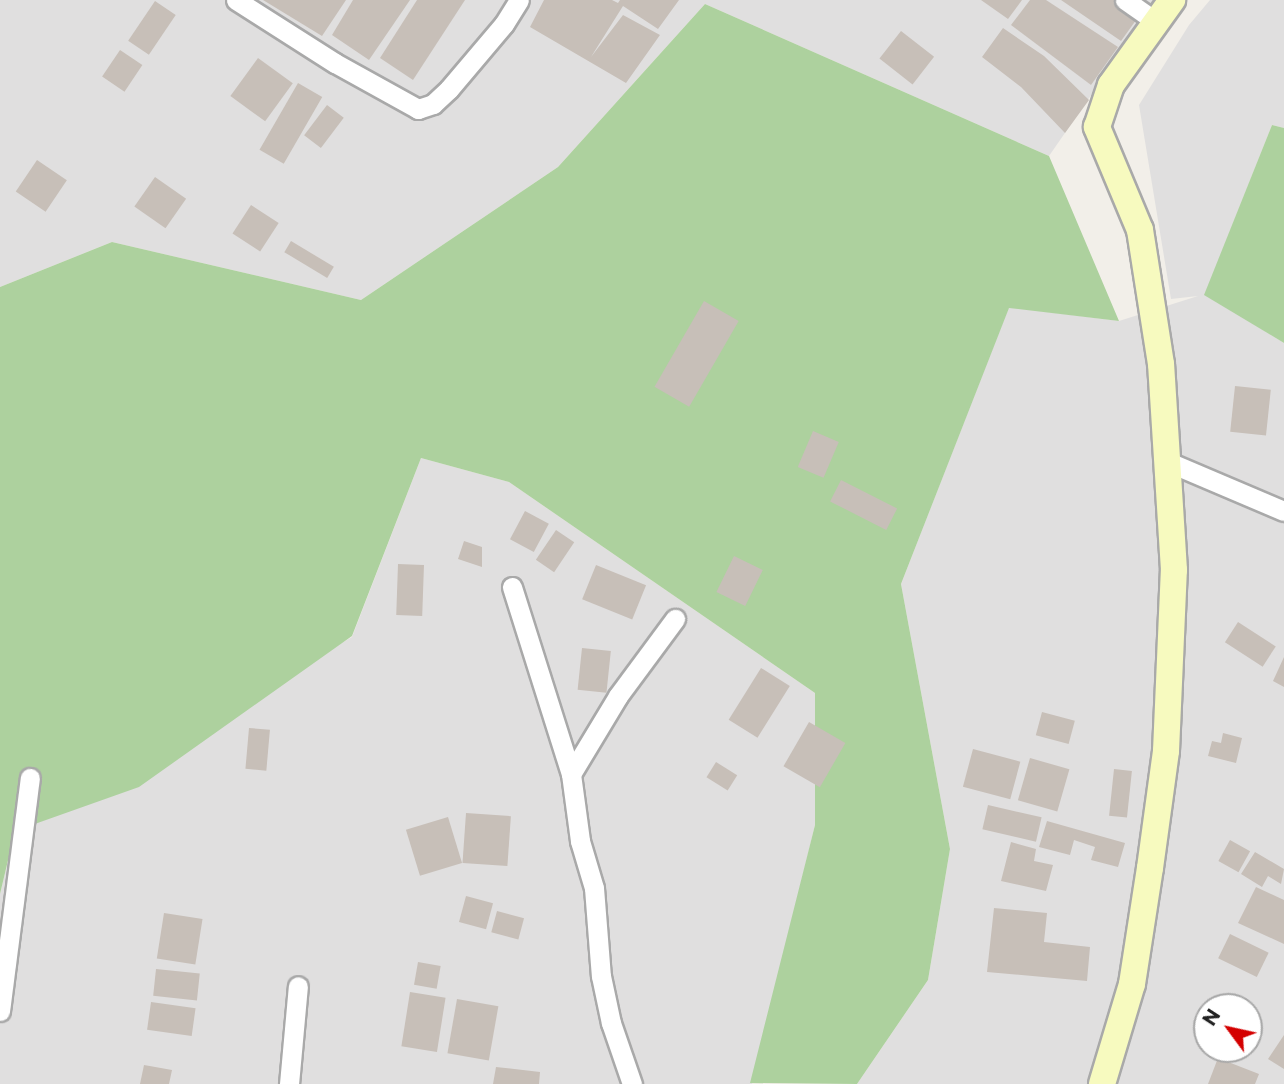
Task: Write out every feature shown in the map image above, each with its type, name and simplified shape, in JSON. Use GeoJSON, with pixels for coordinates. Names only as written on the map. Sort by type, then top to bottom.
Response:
{"type":"FeatureCollection","features":[{"type":"Feature","properties":{"kind":"street"},"geometry":{"type":"LineString","coordinates":[[236,0],[335,64],[418,109],[433,104],[449,89],[504,24],[519,0]]}},
{"type":"Feature","properties":{"kind":"street"},"geometry":{"type":"LineString","coordinates":[[1125,0],[1157,22]]}},
{"type":"Feature","properties":{"kind":"street"},"geometry":{"type":"LineString","coordinates":[[1102,1084],[1132,984],[1166,751],[1174,570],[1161,364],[1140,230],[1097,127],[1111,85],[1172,0]]}},
{"type":"Feature","properties":{"kind":"street"},"geometry":{"type":"LineString","coordinates":[[1166,461],[1284,511]]}},
{"type":"Feature","properties":{"kind":"street"},"geometry":{"type":"LineString","coordinates":[[512,587],[571,774],[582,853],[594,888],[603,988],[611,1023],[632,1084]]}},
{"type":"Feature","properties":{"kind":"street"},"geometry":{"type":"LineString","coordinates":[[571,774],[618,696],[675,619]]}},
{"type":"Feature","properties":{"kind":"street"},"geometry":{"type":"LineString","coordinates":[[0,1011],[30,778]]}},
{"type":"Feature","properties":{"kind":"street"},"geometry":{"type":"LineString","coordinates":[[289,1084],[298,986]]}},
{"type":"Feature","properties":{"kind":"shaded area"},"geometry":{"type":"Polygon","coordinates":[[[0,0],[1157,0],[1049,156],[705,4],[558,167],[361,300],[112,242],[0,287],[0,0]]]}},
{"type":"Feature","properties":{"kind":"shaded area"},"geometry":{"type":"Polygon","coordinates":[[[1210,0],[1284,0],[1284,128],[1272,125],[1205,294],[1284,343],[1284,1084],[857,1084],[928,980],[950,849],[901,584],[1009,307],[1119,321],[1198,296],[1171,299],[1139,105],[1189,25],[1210,0]]]}},
{"type":"Feature","properties":{"kind":"shaded area"},"geometry":{"type":"Polygon","coordinates":[[[421,458],[509,482],[815,693],[815,825],[752,1084],[0,1084],[0,894],[15,831],[352,637],[421,458]]]}},
{"type":"Feature","properties":{"kind":"green space"},"geometry":{"type":"Polygon","coordinates":[[[705,4],[1049,156],[1119,321],[1009,308],[901,584],[950,849],[928,980],[857,1084],[750,1083],[815,825],[815,693],[509,482],[421,458],[352,636],[139,787],[15,831],[0,894],[0,287],[112,242],[361,300],[558,167],[705,4]]]}},
{"type":"Feature","properties":{"kind":"green space"},"geometry":{"type":"Polygon","coordinates":[[[1272,125],[1284,128],[1284,343],[1204,295],[1272,125]]]}},
{"type":"Feature","properties":{"kind":"building"},"geometry":{"type":"Polygon","coordinates":[[[263,0],[346,0],[322,36],[263,0]]]}},
{"type":"Feature","properties":{"kind":"building"},"geometry":{"type":"Polygon","coordinates":[[[353,0],[410,0],[369,60],[332,35],[353,0]]]}},
{"type":"Feature","properties":{"kind":"building"},"geometry":{"type":"Polygon","coordinates":[[[417,0],[465,0],[413,80],[380,58],[417,0]]]}},
{"type":"Feature","properties":{"kind":"building"},"geometry":{"type":"Polygon","coordinates":[[[544,0],[612,0],[618,3],[620,0],[679,0],[658,29],[623,6],[591,57],[623,15],[660,35],[626,83],[530,27],[544,0]]]}},
{"type":"Feature","properties":{"kind":"building"},"geometry":{"type":"Polygon","coordinates":[[[981,0],[1022,0],[1008,19],[981,0]]]}},
{"type":"Feature","properties":{"kind":"building"},"geometry":{"type":"Polygon","coordinates":[[[1030,0],[1046,0],[1118,47],[1091,85],[1011,25],[1030,0]]]}},
{"type":"Feature","properties":{"kind":"building"},"geometry":{"type":"Polygon","coordinates":[[[1061,0],[1117,0],[1139,16],[1121,41],[1061,0]]]}},
{"type":"Feature","properties":{"kind":"building"},"geometry":{"type":"Polygon","coordinates":[[[155,1],[176,15],[149,55],[128,41],[155,1]]]}},
{"type":"Feature","properties":{"kind":"building"},"geometry":{"type":"Polygon","coordinates":[[[1003,28],[1044,56],[1089,100],[1065,133],[1021,87],[982,57],[1003,28]]]}},
{"type":"Feature","properties":{"kind":"building"},"geometry":{"type":"Polygon","coordinates":[[[901,31],[934,57],[913,84],[879,59],[901,31]]]}},
{"type":"Feature","properties":{"kind":"building"},"geometry":{"type":"Polygon","coordinates":[[[120,50],[142,65],[124,92],[102,77],[120,50]]]}},
{"type":"Feature","properties":{"kind":"building"},"geometry":{"type":"Polygon","coordinates":[[[258,58],[293,83],[265,121],[230,96],[258,58]]]}},
{"type":"Feature","properties":{"kind":"building"},"geometry":{"type":"Polygon","coordinates":[[[298,83],[322,97],[284,164],[260,150],[298,83]]]}},
{"type":"Feature","properties":{"kind":"building"},"geometry":{"type":"Polygon","coordinates":[[[327,105],[344,118],[321,148],[304,135],[327,105]]]}},
{"type":"Feature","properties":{"kind":"building"},"geometry":{"type":"Polygon","coordinates":[[[37,160],[67,180],[46,212],[16,192],[37,160]]]}},
{"type":"Feature","properties":{"kind":"building"},"geometry":{"type":"Polygon","coordinates":[[[155,177],[186,199],[165,228],[134,206],[155,177]]]}},
{"type":"Feature","properties":{"kind":"building"},"geometry":{"type":"Polygon","coordinates":[[[251,205],[279,223],[260,251],[232,234],[251,205]]]}},
{"type":"Feature","properties":{"kind":"building"},"geometry":{"type":"Polygon","coordinates":[[[291,241],[334,267],[327,278],[284,252],[291,241]]]}},
{"type":"Feature","properties":{"kind":"building"},"geometry":{"type":"Polygon","coordinates":[[[704,301],[739,321],[689,407],[654,387],[704,301]]]}},
{"type":"Feature","properties":{"kind":"building"},"geometry":{"type":"Polygon","coordinates":[[[1235,386],[1271,390],[1266,436],[1230,432],[1235,386]]]}},
{"type":"Feature","properties":{"kind":"building"},"geometry":{"type":"Polygon","coordinates":[[[813,431],[839,442],[824,478],[798,467],[813,431]]]}},
{"type":"Feature","properties":{"kind":"building"},"geometry":{"type":"Polygon","coordinates":[[[841,480],[897,509],[886,530],[830,501],[841,480]]]}},
{"type":"Feature","properties":{"kind":"building"},"geometry":{"type":"Polygon","coordinates":[[[525,511],[549,524],[534,552],[510,539],[525,511]]]}},
{"type":"Feature","properties":{"kind":"building"},"geometry":{"type":"Polygon","coordinates":[[[556,530],[574,542],[554,572],[536,560],[556,530]]]}},
{"type":"Feature","properties":{"kind":"building"},"geometry":{"type":"Polygon","coordinates":[[[464,541],[482,547],[482,567],[458,559],[464,541]]]}},
{"type":"Feature","properties":{"kind":"building"},"geometry":{"type":"Polygon","coordinates":[[[734,556],[763,570],[745,606],[716,592],[734,556]]]}},
{"type":"Feature","properties":{"kind":"building"},"geometry":{"type":"Polygon","coordinates":[[[398,564],[424,565],[422,616],[396,615],[398,564]]]}},
{"type":"Feature","properties":{"kind":"building"},"geometry":{"type":"Polygon","coordinates":[[[596,565],[646,585],[632,620],[582,599],[596,565]]]}},
{"type":"Feature","properties":{"kind":"building"},"geometry":{"type":"Polygon","coordinates":[[[1238,622],[1276,647],[1263,667],[1225,642],[1238,622]]]}},
{"type":"Feature","properties":{"kind":"building"},"geometry":{"type":"Polygon","coordinates":[[[582,648],[611,651],[606,693],[578,690],[582,648]]]}},
{"type":"Feature","properties":{"kind":"building"},"geometry":{"type":"Polygon","coordinates":[[[1284,657],[1284,687],[1273,681],[1284,657]]]}},
{"type":"Feature","properties":{"kind":"building"},"geometry":{"type":"Polygon","coordinates":[[[761,668],[790,686],[758,738],[729,720],[761,668]]]}},
{"type":"Feature","properties":{"kind":"building"},"geometry":{"type":"Polygon","coordinates":[[[1042,712],[1075,721],[1069,744],[1036,735],[1042,712]]]}},
{"type":"Feature","properties":{"kind":"building"},"geometry":{"type":"Polygon","coordinates":[[[809,722],[845,743],[820,787],[784,766],[809,722]]]}},
{"type":"Feature","properties":{"kind":"building"},"geometry":{"type":"Polygon","coordinates":[[[249,728],[270,730],[266,771],[245,769],[249,728]]]}},
{"type":"Feature","properties":{"kind":"building"},"geometry":{"type":"Polygon","coordinates":[[[1223,733],[1242,738],[1236,763],[1208,756],[1212,741],[1221,743],[1223,733]]]}},
{"type":"Feature","properties":{"kind":"building"},"geometry":{"type":"Polygon","coordinates":[[[973,749],[1020,762],[1010,799],[963,787],[973,749]]]}},
{"type":"Feature","properties":{"kind":"building"},"geometry":{"type":"Polygon","coordinates":[[[1030,758],[1069,769],[1057,812],[1018,800],[1030,758]]]}},
{"type":"Feature","properties":{"kind":"building"},"geometry":{"type":"Polygon","coordinates":[[[716,762],[737,775],[728,791],[706,777],[716,762]]]}},
{"type":"Feature","properties":{"kind":"building"},"geometry":{"type":"Polygon","coordinates":[[[1114,769],[1132,771],[1127,818],[1109,816],[1114,769]]]}},
{"type":"Feature","properties":{"kind":"building"},"geometry":{"type":"Polygon","coordinates":[[[988,805],[1042,817],[1036,842],[982,829],[988,805]]]}},
{"type":"Feature","properties":{"kind":"building"},"geometry":{"type":"Polygon","coordinates":[[[466,813],[511,816],[507,866],[463,863],[466,813]]]}},
{"type":"Feature","properties":{"kind":"building"},"geometry":{"type":"Polygon","coordinates":[[[448,817],[462,863],[420,876],[406,830],[448,817]]]}},
{"type":"Feature","properties":{"kind":"building"},"geometry":{"type":"Polygon","coordinates":[[[1047,821],[1125,843],[1118,867],[1091,860],[1095,847],[1074,840],[1070,855],[1039,847],[1047,821]]]}},
{"type":"Feature","properties":{"kind":"building"},"geometry":{"type":"Polygon","coordinates":[[[1230,840],[1250,851],[1238,872],[1218,861],[1230,840]]]}},
{"type":"Feature","properties":{"kind":"building"},"geometry":{"type":"Polygon","coordinates":[[[1011,842],[1036,849],[1034,861],[1053,865],[1046,891],[1001,881],[1011,842]]]}},
{"type":"Feature","properties":{"kind":"building"},"geometry":{"type":"Polygon","coordinates":[[[1255,852],[1284,869],[1281,884],[1268,876],[1262,887],[1241,874],[1255,852]]]}},
{"type":"Feature","properties":{"kind":"building"},"geometry":{"type":"Polygon","coordinates":[[[1256,887],[1284,900],[1284,944],[1238,923],[1256,887]]]}},
{"type":"Feature","properties":{"kind":"building"},"geometry":{"type":"Polygon","coordinates":[[[466,896],[493,903],[486,929],[459,922],[466,896]]]}},
{"type":"Feature","properties":{"kind":"building"},"geometry":{"type":"Polygon","coordinates":[[[994,908],[1047,913],[1044,942],[1090,947],[1087,981],[987,972],[994,908]]]}},
{"type":"Feature","properties":{"kind":"building"},"geometry":{"type":"Polygon","coordinates":[[[497,911],[524,918],[518,939],[491,932],[497,911]]]}},
{"type":"Feature","properties":{"kind":"building"},"geometry":{"type":"Polygon","coordinates":[[[164,913],[203,919],[195,965],[157,958],[164,913]]]}},
{"type":"Feature","properties":{"kind":"building"},"geometry":{"type":"Polygon","coordinates":[[[1230,934],[1269,953],[1257,977],[1218,958],[1230,934]]]}},
{"type":"Feature","properties":{"kind":"building"},"geometry":{"type":"Polygon","coordinates":[[[418,962],[441,966],[437,989],[414,985],[418,962]]]}},
{"type":"Feature","properties":{"kind":"building"},"geometry":{"type":"Polygon","coordinates":[[[156,969],[200,974],[197,1000],[153,996],[156,969]]]}},
{"type":"Feature","properties":{"kind":"building"},"geometry":{"type":"Polygon","coordinates":[[[410,992],[446,998],[437,1052],[401,1046],[410,992]]]}},
{"type":"Feature","properties":{"kind":"building"},"geometry":{"type":"Polygon","coordinates":[[[457,999],[498,1006],[489,1060],[447,1053],[457,999]]]}},
{"type":"Feature","properties":{"kind":"building"},"geometry":{"type":"Polygon","coordinates":[[[151,1002],[196,1008],[192,1036],[147,1030],[151,1002]]]}},
{"type":"Feature","properties":{"kind":"building"},"geometry":{"type":"Polygon","coordinates":[[[1284,1035],[1284,1069],[1268,1059],[1284,1035]]]}},
{"type":"Feature","properties":{"kind":"building"},"geometry":{"type":"Polygon","coordinates":[[[1216,1063],[1231,1063],[1259,1074],[1255,1084],[1208,1084],[1216,1063]]]}},
{"type":"Feature","properties":{"kind":"building"},"geometry":{"type":"Polygon","coordinates":[[[144,1065],[172,1070],[169,1084],[140,1084],[144,1065]]]}},
{"type":"Feature","properties":{"kind":"building"},"geometry":{"type":"Polygon","coordinates":[[[496,1067],[540,1072],[539,1084],[493,1084],[496,1067]]]}}]}
